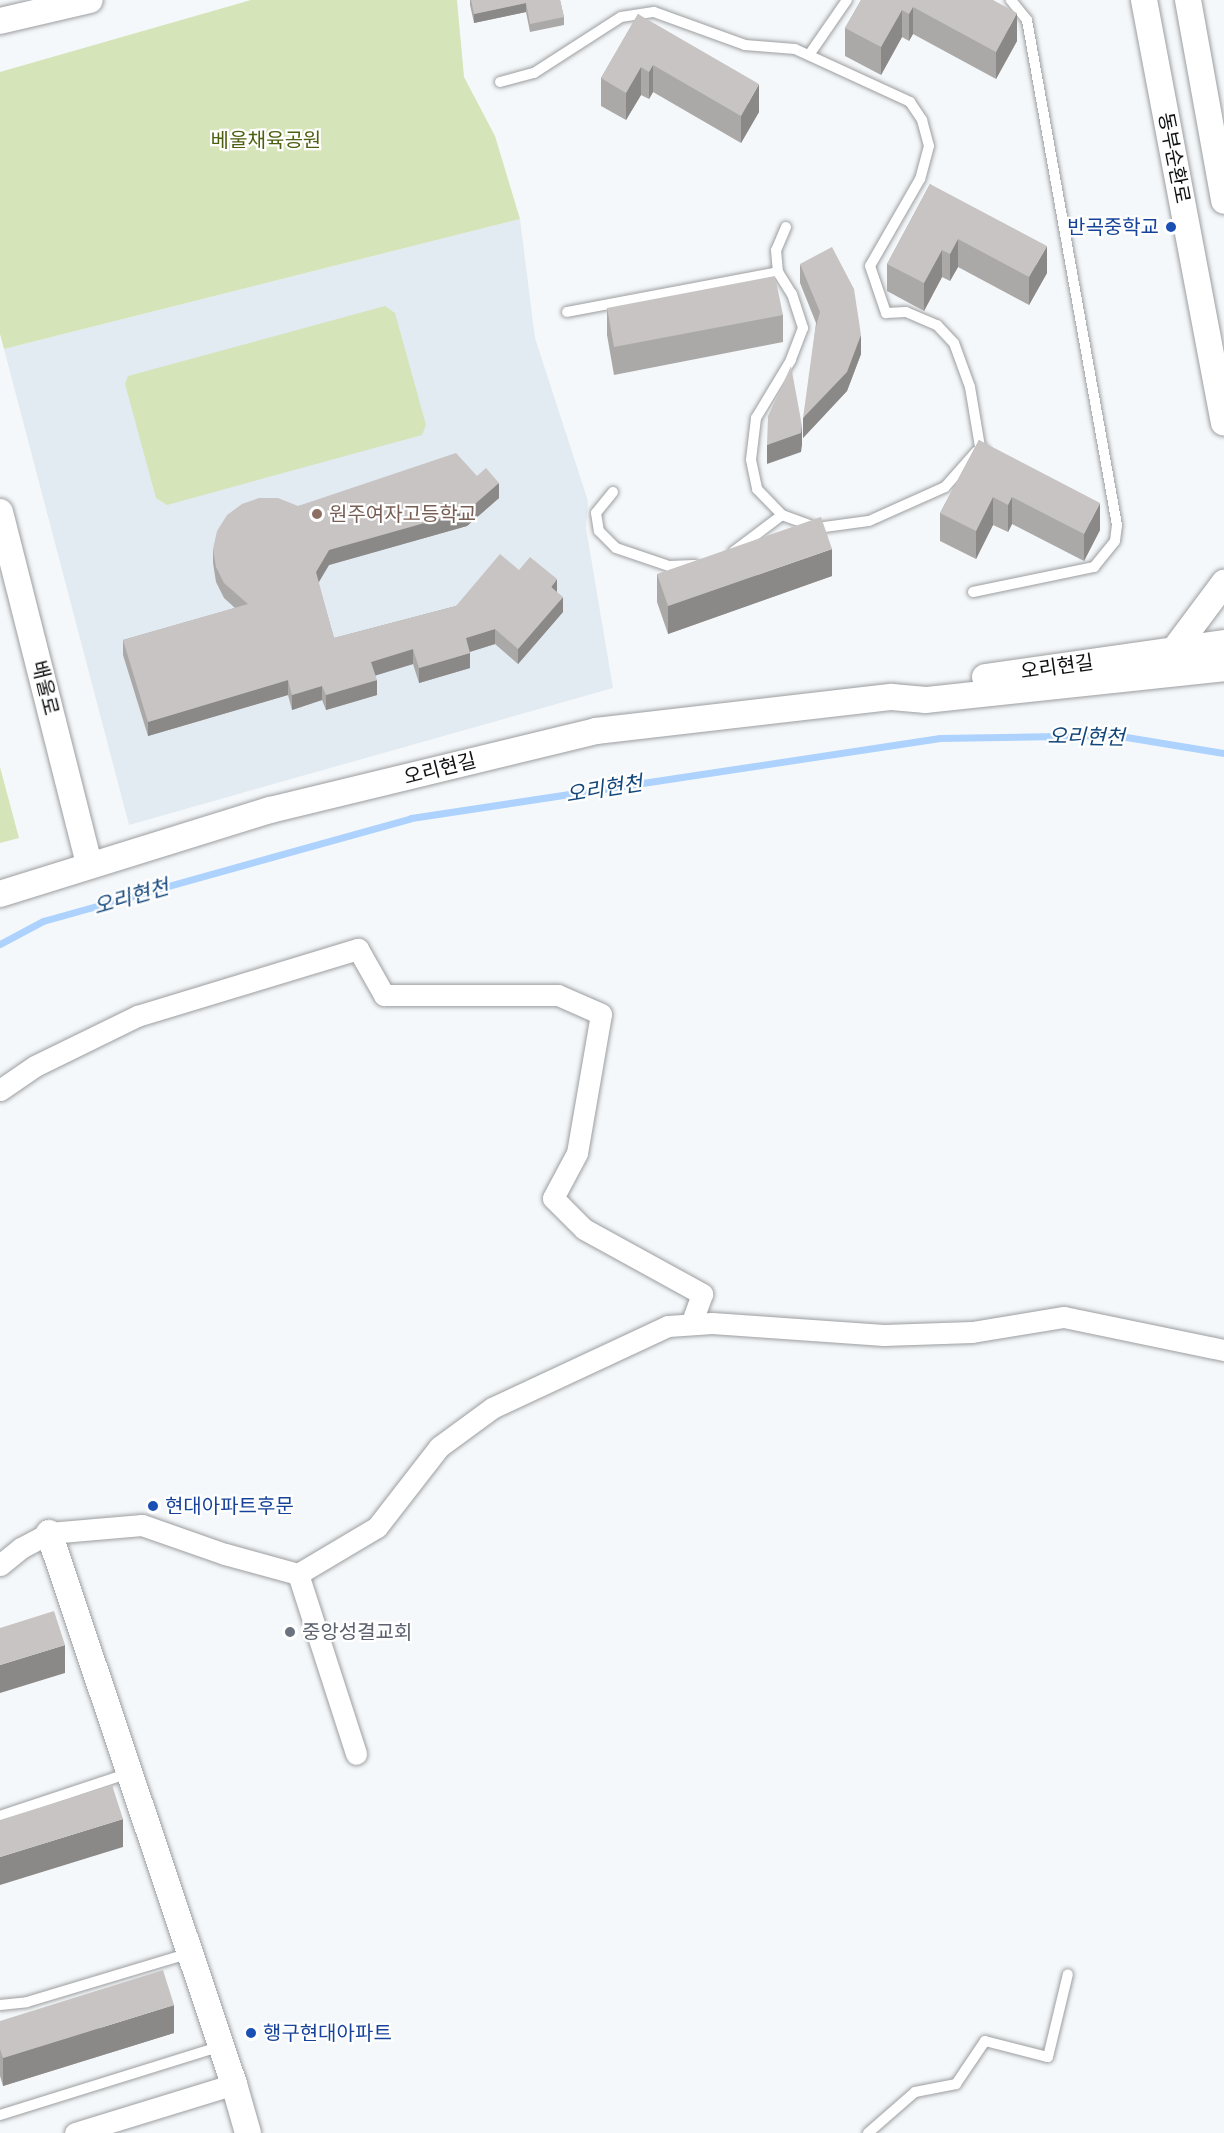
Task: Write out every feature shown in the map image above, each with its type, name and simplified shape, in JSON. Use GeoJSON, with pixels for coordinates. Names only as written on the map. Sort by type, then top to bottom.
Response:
{"type":"FeatureCollection","features":[{"type":"Feature","properties":{"kind":"street"},"geometry":{"type":"LineString","coordinates":[[0,21],[90,0]]}},
{"type":"Feature","properties":{"kind":"street","name":"동부순환로"},"geometry":{"type":"LineString","coordinates":[[1144,0],[1224,423]]}},
{"type":"Feature","properties":{"kind":"street","name":"동부순환로"},"geometry":{"type":"LineString","coordinates":[[1188,0],[1224,201]]}},
{"type":"Feature","properties":{"kind":"street","name":"배울로"},"geometry":{"type":"LineString","coordinates":[[0,512],[89,864]]}},
{"type":"Feature","properties":{"kind":"street"},"geometry":{"type":"LineString","coordinates":[[1174,650],[1224,583]]}},
{"type":"Feature","properties":{"kind":"street","name":"오리현길"},"geometry":{"type":"LineString","coordinates":[[892,697],[920,686],[1224,643]]}},
{"type":"Feature","properties":{"kind":"street","name":"오리현길"},"geometry":{"type":"LineString","coordinates":[[0,894],[89,864],[270,810],[596,731],[892,697],[926,700],[1224,668]]}},
{"type":"Feature","properties":{"kind":"street"},"geometry":{"type":"LineString","coordinates":[[1188,673],[1224,682]]}},
{"type":"Feature","properties":{"kind":"street"},"geometry":{"type":"LineString","coordinates":[[0,1089],[36,1066],[137,1016],[358,949],[384,995],[558,995],[601,1014],[577,1153],[553,1198],[584,1229],[702,1294],[691,1324]]}},
{"type":"Feature","properties":{"kind":"street"},"geometry":{"type":"LineString","coordinates":[[0,1565],[21,1548],[49,1533],[142,1525],[225,1554],[298,1574],[377,1527],[439,1447],[492,1408],[668,1326],[712,1323],[884,1335],[972,1332],[1064,1317],[1224,1350]]}},
{"type":"Feature","properties":{"kind":"street"},"geometry":{"type":"LineString","coordinates":[[49,1533],[234,2084],[248,2133]]}},
{"type":"Feature","properties":{"kind":"street"},"geometry":{"type":"LineString","coordinates":[[298,1574],[356,1754]]}},
{"type":"Feature","properties":{"kind":"street"},"geometry":{"type":"LineString","coordinates":[[75,2133],[234,2084]]}},
{"type":"Feature","properties":{"kind":"lane"},"geometry":{"type":"LineString","coordinates":[[809,55],[847,0]]}},
{"type":"Feature","properties":{"kind":"lane"},"geometry":{"type":"LineString","coordinates":[[973,592],[1094,567],[1115,541],[1117,525],[1027,20],[1011,0]]}},
{"type":"Feature","properties":{"kind":"lane"},"geometry":{"type":"LineString","coordinates":[[500,82],[534,73],[621,17],[654,12],[704,28],[745,45],[795,49],[910,102],[922,120],[929,146],[920,179],[870,266],[886,314],[906,312],[937,325],[954,343],[970,387],[980,447],[999,459]]}},
{"type":"Feature","properties":{"kind":"lane"},"geometry":{"type":"LineString","coordinates":[[786,227],[776,250],[778,272],[792,294],[802,328],[792,360],[756,418],[751,460],[757,489],[782,515],[818,528],[869,521],[945,487],[980,447]]}},
{"type":"Feature","properties":{"kind":"lane"},"geometry":{"type":"LineString","coordinates":[[567,312],[778,272]]}},
{"type":"Feature","properties":{"kind":"lane"},"geometry":{"type":"LineString","coordinates":[[613,492],[596,513],[599,531],[616,548],[669,566],[699,564],[708,561]]}},
{"type":"Feature","properties":{"kind":"lane"},"geometry":{"type":"LineString","coordinates":[[725,555],[734,552],[782,515]]}},
{"type":"Feature","properties":{"kind":"lane"},"geometry":{"type":"LineString","coordinates":[[0,1816],[129,1773]]}},
{"type":"Feature","properties":{"kind":"lane"},"geometry":{"type":"LineString","coordinates":[[0,2005],[27,2002],[190,1953]]}},
{"type":"Feature","properties":{"kind":"lane"},"geometry":{"type":"LineString","coordinates":[[868,2133],[915,2092],[956,2084],[985,2041],[1048,2057],[1068,1974]]}},
{"type":"Feature","properties":{"kind":"lane"},"geometry":{"type":"LineString","coordinates":[[0,2115],[221,2046]]}},
{"type":"Feature","properties":{"kind":"shaded area","name":"원주여자고등학교"},"geometry":{"type":"Polygon","coordinates":[[[520,219],[535,338],[588,501],[586,528],[613,688],[129,825],[4,349],[520,219]]]}},
{"type":"Feature","properties":{"kind":"green space","name":"베울채육공원"},"geometry":{"type":"Polygon","coordinates":[[[251,0],[457,0],[464,77],[495,136],[520,219],[4,349],[0,334],[0,72],[251,0]]]}},
{"type":"Feature","properties":{"kind":"green space"},"geometry":{"type":"Polygon","coordinates":[[[385,306],[395,313],[426,425],[422,435],[167,505],[156,498],[125,384],[128,376],[385,306]]]}},
{"type":"Feature","properties":{"kind":"green space"},"geometry":{"type":"Polygon","coordinates":[[[0,767],[19,838],[0,843],[0,767]]]}},
{"type":"Feature","properties":{"kind":"building"},"geometry":{"type":"Polygon","coordinates":[[[471,0],[560,0],[564,17],[530,24],[526,3],[474,14],[471,0]]]}},
{"type":"Feature","properties":{"kind":"building"},"geometry":{"type":"Polygon","coordinates":[[[861,0],[993,0],[1017,13],[996,52],[913,7],[909,14],[902,10],[881,47],[845,28],[861,0]]]}},
{"type":"Feature","properties":{"kind":"building"},"geometry":{"type":"Polygon","coordinates":[[[638,14],[759,84],[741,116],[653,65],[649,72],[641,67],[626,93],[601,78],[638,14]]]}},
{"type":"Feature","properties":{"kind":"building"},"geometry":{"type":"Polygon","coordinates":[[[930,184],[1047,246],[1029,277],[958,239],[950,254],[942,250],[924,283],[887,264],[930,184]]]}},
{"type":"Feature","properties":{"kind":"building"},"geometry":{"type":"Polygon","coordinates":[[[832,247],[854,289],[861,335],[847,372],[803,418],[815,330],[820,312],[800,264],[832,247]]]}},
{"type":"Feature","properties":{"kind":"building"},"geometry":{"type":"Polygon","coordinates":[[[775,276],[783,315],[614,347],[607,308],[775,276]]]}},
{"type":"Feature","properties":{"kind":"building"},"geometry":{"type":"Polygon","coordinates":[[[791,366],[802,426],[801,433],[767,445],[768,416],[791,366]]]}},
{"type":"Feature","properties":{"kind":"building"},"geometry":{"type":"Polygon","coordinates":[[[979,440],[1100,503],[1084,534],[1012,497],[1008,505],[993,497],[976,531],[940,513],[979,440]]]}},
{"type":"Feature","properties":{"kind":"building","name":"원주여자고등학교"},"geometry":{"type":"Polygon","coordinates":[[[456,453],[477,476],[486,468],[499,483],[467,511],[329,550],[316,572],[334,638],[456,606],[500,554],[519,570],[530,557],[557,579],[551,587],[563,597],[518,649],[495,629],[466,638],[470,653],[419,668],[413,649],[371,662],[377,680],[326,695],[322,686],[292,695],[288,680],[148,722],[123,640],[248,604],[224,583],[216,567],[213,549],[217,531],[227,515],[242,504],[259,498],[278,498],[298,506],[456,453]]]}},
{"type":"Feature","properties":{"kind":"building"},"geometry":{"type":"Polygon","coordinates":[[[821,517],[832,549],[668,606],[657,574],[821,517]]]}},
{"type":"Feature","properties":{"kind":"building"},"geometry":{"type":"Polygon","coordinates":[[[54,1611],[65,1645],[0,1665],[0,1628],[54,1611]]]}},
{"type":"Feature","properties":{"kind":"building"},"geometry":{"type":"Polygon","coordinates":[[[112,1785],[123,1819],[0,1857],[0,1820],[112,1785]]]}},
{"type":"Feature","properties":{"kind":"building"},"geometry":{"type":"Polygon","coordinates":[[[163,1970],[174,2005],[3,2058],[0,2049],[0,2021],[163,1970]]]}},
{"type":"Feature","properties":{"kind":"waterway","name":"오리현천"},"geometry":{"type":"LineString","coordinates":[[0,944],[43,921],[411,818],[940,738],[1114,735],[1224,753]]}},
{"type":"Feature","properties":{"kind":"place","name":"반곡중학교"},"geometry":{"type":"Point","coordinates":[1171,227]}},
{"type":"Feature","properties":{"kind":"place","name":"원주여자고등학교"},"geometry":{"type":"Point","coordinates":[317,514]}},
{"type":"Feature","properties":{"kind":"place","name":"현대아파트후문"},"geometry":{"type":"Point","coordinates":[153,1506]}},
{"type":"Feature","properties":{"kind":"place","name":"중앙성결교회"},"geometry":{"type":"Point","coordinates":[290,1632]}},
{"type":"Feature","properties":{"kind":"place","name":"행구현대아파트"},"geometry":{"type":"Point","coordinates":[251,2033]}}]}
